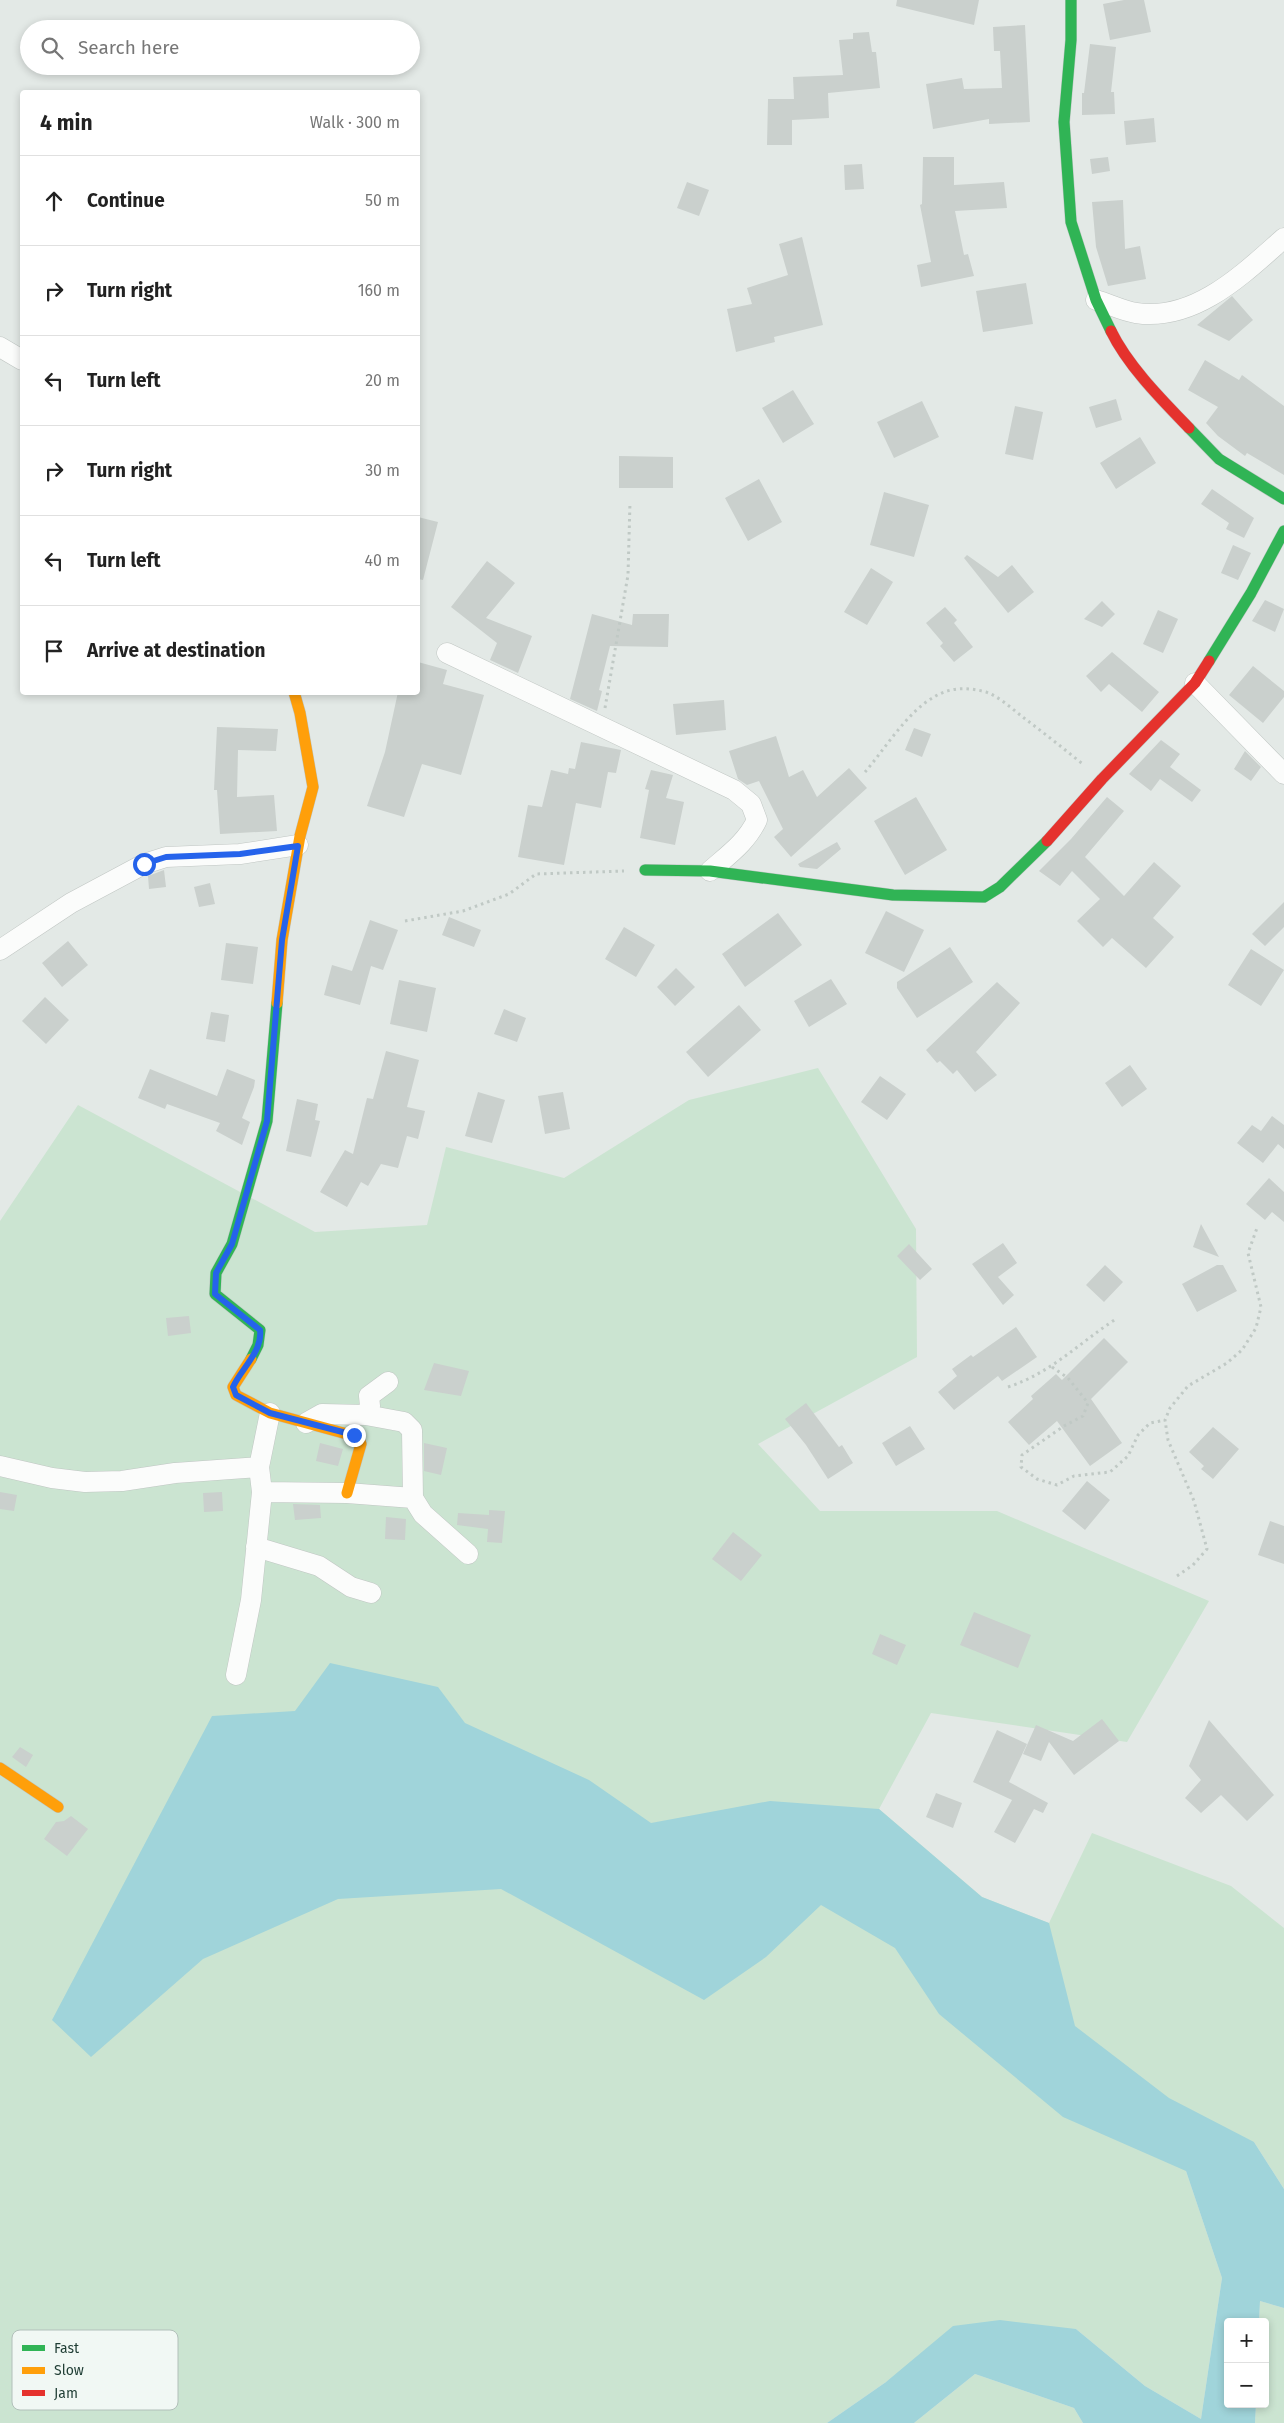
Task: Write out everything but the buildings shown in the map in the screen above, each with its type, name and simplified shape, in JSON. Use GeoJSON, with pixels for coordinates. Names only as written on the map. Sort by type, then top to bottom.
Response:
{"type":"FeatureCollection","features":[{"type":"Feature","properties":{"kind":"street"},"geometry":{"type":"LineString","coordinates":[[1071,0],[1071,40],[1064,122],[1071,222],[1096,300],[1117,343],[1162,400],[1219,459],[1284,499]]}},
{"type":"Feature","properties":{"kind":"street"},"geometry":{"type":"LineString","coordinates":[[1096,300],[1135,313],[1162,314],[1187,307],[1222,290],[1284,238]]}},
{"type":"Feature","properties":{"kind":"street"},"geometry":{"type":"LineString","coordinates":[[0,347],[20,359]]}},
{"type":"Feature","properties":{"kind":"street"},"geometry":{"type":"LineString","coordinates":[[645,870],[710,871],[893,894],[984,897],[1000,888],[1195,683],[1252,593],[1284,531]]}},
{"type":"Feature","properties":{"kind":"street"},"geometry":{"type":"LineString","coordinates":[[447,653],[602,728],[705,775],[734,790],[751,804],[757,820],[752,832],[744,842],[710,871]]}},
{"type":"Feature","properties":{"kind":"street"},"geometry":{"type":"LineString","coordinates":[[1195,683],[1284,774]]}},
{"type":"Feature","properties":{"kind":"street"},"geometry":{"type":"LineString","coordinates":[[296,695],[313,787],[298,846],[282,940],[267,1121],[232,1244],[216,1273],[214,1285],[215,1294],[260,1330],[261,1335],[256,1349],[233,1387],[236,1395],[270,1413],[358,1437],[361,1444],[347,1493]]}},
{"type":"Feature","properties":{"kind":"street"},"geometry":{"type":"LineString","coordinates":[[0,950],[72,903],[144,864],[166,857],[240,854],[298,846]]}},
{"type":"Feature","properties":{"kind":"street"},"geometry":{"type":"LineString","coordinates":[[366,1415],[370,1406],[369,1396],[388,1382]]}},
{"type":"Feature","properties":{"kind":"street"},"geometry":{"type":"LineString","coordinates":[[236,1675],[251,1600],[262,1492],[259,1467],[270,1413]]}},
{"type":"Feature","properties":{"kind":"street"},"geometry":{"type":"LineString","coordinates":[[306,1423],[322,1414],[366,1415],[404,1422],[412,1430],[412,1498],[423,1514],[468,1554]]}},
{"type":"Feature","properties":{"kind":"street"},"geometry":{"type":"LineString","coordinates":[[0,1466],[52,1478],[85,1482],[122,1481],[175,1473],[259,1467]]}},
{"type":"Feature","properties":{"kind":"street"},"geometry":{"type":"LineString","coordinates":[[262,1492],[347,1493],[412,1498]]}},
{"type":"Feature","properties":{"kind":"street"},"geometry":{"type":"LineString","coordinates":[[256,1548],[319,1566],[351,1587],[371,1593]]}},
{"type":"Feature","properties":{"kind":"street"},"geometry":{"type":"LineString","coordinates":[[0,1768],[58,1807]]}},
{"type":"Feature","properties":{"kind":"path"},"geometry":{"type":"LineString","coordinates":[[602,728],[628,575],[630,502]]}},
{"type":"Feature","properties":{"kind":"path"},"geometry":{"type":"LineString","coordinates":[[865,772],[896,733],[922,706],[934,697],[950,690],[964,688],[987,693],[1003,701],[1102,779]]}},
{"type":"Feature","properties":{"kind":"path"},"geometry":{"type":"LineString","coordinates":[[404,921],[463,911],[509,894],[536,874],[645,870]]}},
{"type":"Feature","properties":{"kind":"path"},"geometry":{"type":"LineString","coordinates":[[1177,1576],[1193,1565],[1206,1549],[1194,1502],[1168,1440],[1165,1420],[1170,1408],[1188,1386],[1227,1363],[1242,1350],[1256,1328],[1261,1307],[1248,1253],[1257,1228]]}},
{"type":"Feature","properties":{"kind":"path"},"geometry":{"type":"LineString","coordinates":[[1008,1387],[1028,1380],[1052,1367],[1090,1336],[1116,1320]]}},
{"type":"Feature","properties":{"kind":"path"},"geometry":{"type":"LineString","coordinates":[[1052,1367],[1068,1378],[1088,1403],[1083,1416],[1064,1426],[1022,1454],[1021,1466],[1037,1479],[1057,1485],[1074,1476],[1110,1472],[1128,1456],[1138,1435],[1150,1423],[1165,1420]]}},
{"type":"Feature","properties":{"kind":"green space"},"geometry":{"type":"Polygon","coordinates":[[[818,1068],[916,1229],[917,1357],[758,1444],[820,1511],[997,1511],[1209,1601],[1127,1742],[931,1713],[879,1809],[982,1897],[1049,1923],[1092,1833],[1231,1886],[1284,1928],[1284,2189],[1254,2142],[1186,2171],[1222,2278],[1201,2419],[1145,2386],[1076,2329],[886,2382],[827,2423],[0,2423],[0,1221],[78,1105],[315,1232],[427,1225],[446,1147],[564,1178],[689,1100],[818,1068]]]}},
{"type":"Feature","properties":{"kind":"green space"},"geometry":{"type":"Polygon","coordinates":[[[1260,2301],[1284,2308],[1284,2423],[1255,2423],[1256,2408],[1269,2408],[1269,2318],[1259,2318],[1260,2301]]]}},
{"type":"Feature","properties":{"kind":"green space"},"geometry":{"type":"Polygon","coordinates":[[[975,2374],[1074,2408],[1083,2423],[914,2423],[975,2374]]]}},
{"type":"Feature","properties":{"kind":"water"},"geometry":{"type":"Polygon","coordinates":[[[330,1663],[438,1687],[465,1723],[589,1780],[651,1823],[770,1801],[879,1809],[982,1897],[1049,1923],[1075,2026],[1169,2098],[1254,2142],[1284,2189],[1284,2308],[1260,2301],[1259,2318],[1224,2318],[1224,2408],[1256,2408],[1255,2423],[1083,2423],[1074,2408],[975,2374],[914,2423],[827,2423],[886,2382],[953,2326],[1000,2320],[1076,2329],[1145,2386],[1201,2419],[1222,2278],[1186,2171],[1063,2117],[939,2014],[895,1948],[821,1905],[766,1957],[704,2000],[501,1889],[338,1899],[203,1959],[91,2057],[52,2020],[212,1716],[295,1711],[330,1663]]]}},
{"type":"Feature","properties":{"kind":"traffic: fast"},"geometry":{"type":"LineString","coordinates":[[1071,0],[1071,40],[1064,122],[1071,222],[1096,300],[1111,331]]}},
{"type":"Feature","properties":{"kind":"traffic: fast"},"geometry":{"type":"LineString","coordinates":[[1189,428],[1219,459],[1284,499]]}},
{"type":"Feature","properties":{"kind":"traffic: fast"},"geometry":{"type":"LineString","coordinates":[[1209,661],[1251,593],[1284,531]]}},
{"type":"Feature","properties":{"kind":"traffic: fast"},"geometry":{"type":"LineString","coordinates":[[645,870],[710,871],[893,895],[984,897],[1000,887],[1047,841]]}},
{"type":"Feature","properties":{"kind":"traffic: fast"},"geometry":{"type":"LineString","coordinates":[[251,1359],[258,1345],[260,1330],[215,1294],[216,1273],[232,1244],[267,1121],[277,1003]]}},
{"type":"Feature","properties":{"kind":"traffic: slow"},"geometry":{"type":"LineString","coordinates":[[277,1003],[282,940],[300,836],[313,787],[300,713],[295,695]]}},
{"type":"Feature","properties":{"kind":"traffic: slow"},"geometry":{"type":"LineString","coordinates":[[251,1359],[233,1387],[236,1395],[270,1413],[358,1437],[361,1444],[347,1493]]}},
{"type":"Feature","properties":{"kind":"traffic: slow"},"geometry":{"type":"LineString","coordinates":[[0,1768],[58,1807]]}},
{"type":"Feature","properties":{"kind":"traffic: jam"},"geometry":{"type":"LineString","coordinates":[[1111,331],[1136,370],[1189,428]]}},
{"type":"Feature","properties":{"kind":"traffic: jam"},"geometry":{"type":"LineString","coordinates":[[1047,841],[1102,779],[1195,683],[1209,661]]}},
{"type":"Feature","properties":{"kind":"route"},"geometry":{"type":"LineString","coordinates":[[144,864],[166,857],[240,854],[298,846],[282,940],[267,1121],[232,1244],[216,1273],[214,1285],[215,1294],[257,1325],[260,1330],[261,1335],[256,1349],[233,1387],[236,1395],[270,1413],[354,1435]]}}]}
